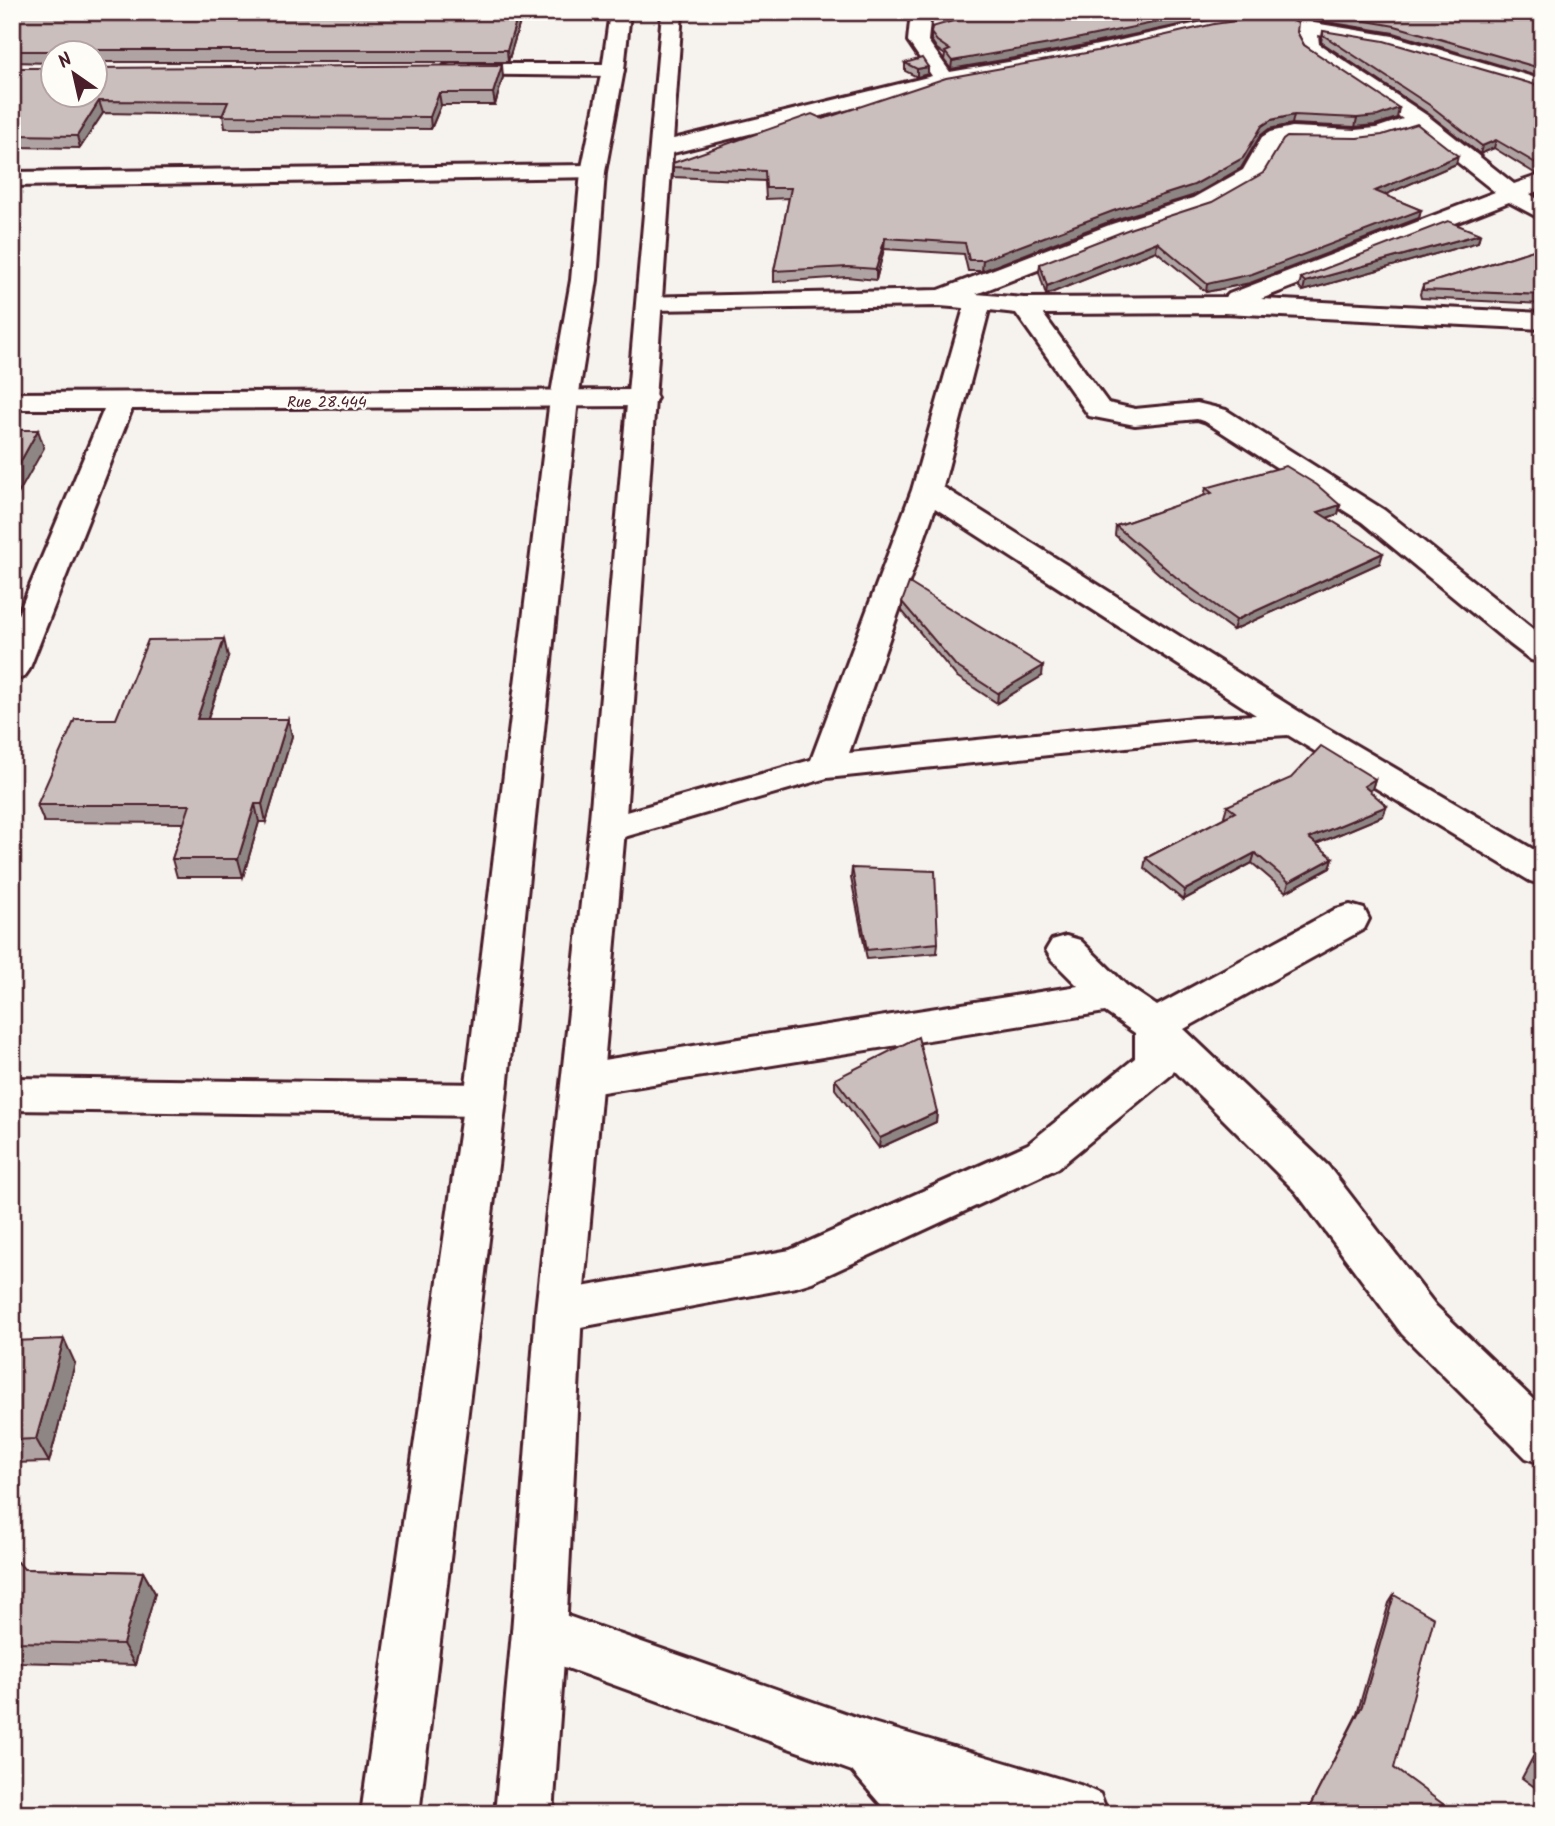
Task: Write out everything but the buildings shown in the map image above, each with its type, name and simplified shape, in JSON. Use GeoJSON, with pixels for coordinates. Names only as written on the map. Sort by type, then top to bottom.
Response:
{"type":"FeatureCollection","features":[{"type":"Feature","properties":{"kind":"street"},"geometry":{"type":"LineString","coordinates":[[390,1814],[485,1100],[564,399],[584,280],[593,173],[613,70],[620,12]]}},
{"type":"Feature","properties":{"kind":"street"},"geometry":{"type":"LineString","coordinates":[[524,1814],[539,1632],[559,1311],[607,830],[672,12]]}},
{"type":"Feature","properties":{"kind":"street"},"geometry":{"type":"LineString","coordinates":[[922,12],[918,41],[945,79]]}},
{"type":"Feature","properties":{"kind":"street"},"geometry":{"type":"LineString","coordinates":[[1180,12],[1212,25]]}},
{"type":"Feature","properties":{"kind":"street"},"geometry":{"type":"LineString","coordinates":[[661,149],[945,79],[1095,52],[1212,25],[1283,14],[1310,28],[1386,40],[1543,88]]}},
{"type":"Feature","properties":{"kind":"street"},"geometry":{"type":"LineString","coordinates":[[1310,28],[1307,40],[1311,48],[1420,121],[1511,193],[1543,214]]}},
{"type":"Feature","properties":{"kind":"street"},"geometry":{"type":"LineString","coordinates":[[436,70],[613,70]]}},
{"type":"Feature","properties":{"kind":"street"},"geometry":{"type":"LineString","coordinates":[[940,298],[1121,229],[1202,202],[1252,174],[1270,142],[1279,137],[1292,134],[1355,137],[1378,134],[1420,121]]}},
{"type":"Feature","properties":{"kind":"street"},"geometry":{"type":"LineString","coordinates":[[12,179],[593,173]]}},
{"type":"Feature","properties":{"kind":"street"},"geometry":{"type":"LineString","coordinates":[[1224,305],[1543,181]]}},
{"type":"Feature","properties":{"kind":"street"},"geometry":{"type":"LineString","coordinates":[[650,302],[940,298],[1024,306],[1224,305],[1543,321]]}},
{"type":"Feature","properties":{"kind":"street"},"geometry":{"type":"LineString","coordinates":[[825,767],[927,490],[979,301]]}},
{"type":"Feature","properties":{"kind":"street"},"geometry":{"type":"LineString","coordinates":[[1024,306],[1099,410],[1135,417],[1197,411],[1216,415],[1372,516],[1418,551],[1508,628],[1543,653]]}},
{"type":"Feature","properties":{"kind":"street","name":"Rue 28.444"},"geometry":{"type":"LineString","coordinates":[[12,401],[643,398]]}},
{"type":"Feature","properties":{"kind":"street"},"geometry":{"type":"LineString","coordinates":[[12,670],[27,595],[121,402]]}},
{"type":"Feature","properties":{"kind":"street"},"geometry":{"type":"LineString","coordinates":[[927,490],[1294,724],[1540,869]]}},
{"type":"Feature","properties":{"kind":"street"},"geometry":{"type":"LineString","coordinates":[[607,830],[825,767],[1194,729],[1294,724]]}},
{"type":"Feature","properties":{"kind":"street"},"geometry":{"type":"LineString","coordinates":[[1155,1026],[1350,919]]}},
{"type":"Feature","properties":{"kind":"street"},"geometry":{"type":"LineString","coordinates":[[1066,950],[1112,996],[1155,1026],[1312,1179],[1419,1320],[1543,1443]]}},
{"type":"Feature","properties":{"kind":"street"},"geometry":{"type":"LineString","coordinates":[[584,1079],[1112,996]]}},
{"type":"Feature","properties":{"kind":"street"},"geometry":{"type":"LineString","coordinates":[[559,1311],[796,1268],[1043,1156],[1156,1063],[1155,1026]]}},
{"type":"Feature","properties":{"kind":"street"},"geometry":{"type":"LineString","coordinates":[[12,1094],[485,1100]]}},
{"type":"Feature","properties":{"kind":"street"},"geometry":{"type":"LineString","coordinates":[[539,1632],[870,1750],[1080,1814]]}},
{"type":"Feature","properties":{"kind":"street"},"geometry":{"type":"LineString","coordinates":[[870,1750],[927,1814]]}}]}
